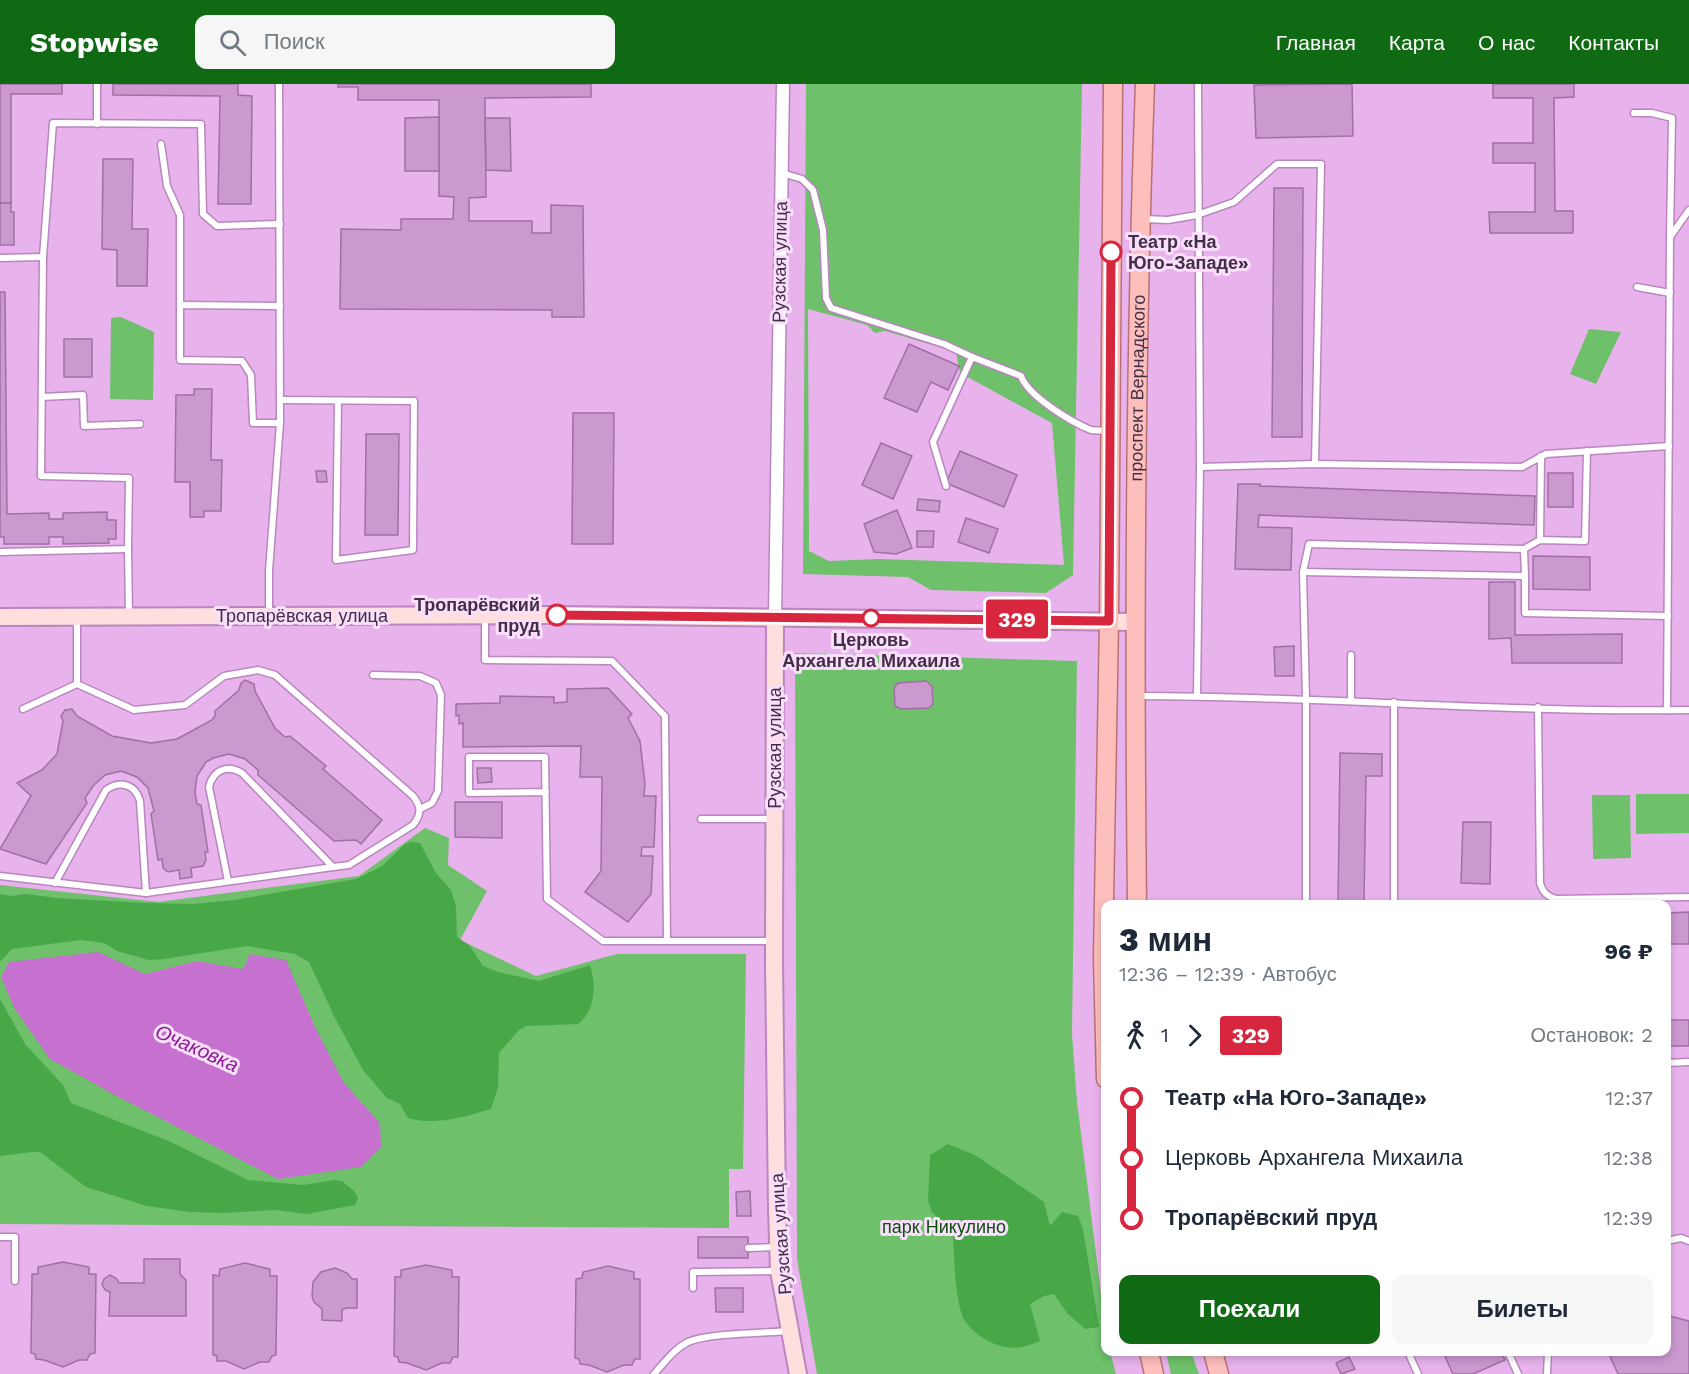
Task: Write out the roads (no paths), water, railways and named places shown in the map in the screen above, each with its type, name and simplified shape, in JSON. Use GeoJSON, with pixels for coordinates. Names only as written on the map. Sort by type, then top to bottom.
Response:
{"type":"FeatureCollection","features":[{"type":"Feature","properties":{"kind":"main road","name":"проспект Вернадского"},"geometry":{"type":"LineString","coordinates":[[1104,900],[1109,621],[1113,84]]}},
{"type":"Feature","properties":{"kind":"main road","name":"проспект Вернадского"},"geometry":{"type":"LineString","coordinates":[[1137,900],[1135,696],[1140,219],[1145,84]]}},
{"type":"Feature","properties":{"kind":"main road"},"geometry":{"type":"LineString","coordinates":[[1150,1356],[1154,1374]]}},
{"type":"Feature","properties":{"kind":"main road"},"geometry":{"type":"LineString","coordinates":[[1214,1356],[1219,1374]]}},
{"type":"Feature","properties":{"kind":"street","name":"Рузская улица"},"geometry":{"type":"LineString","coordinates":[[783,84],[775,617],[774,941],[779,1271],[798,1374]]}},
{"type":"Feature","properties":{"kind":"street","name":"Тропарёвская улица"},"geometry":{"type":"LineString","coordinates":[[0,617],[485,615],[1109,621]]}},
{"type":"Feature","properties":{"kind":"street"},"geometry":{"type":"LineString","coordinates":[[1109,621],[1136,622]]}},
{"type":"Feature","properties":{"kind":"lane"},"geometry":{"type":"LineString","coordinates":[[97,84],[97,124]]}},
{"type":"Feature","properties":{"kind":"lane"},"geometry":{"type":"LineString","coordinates":[[269,615],[269,571],[280,423],[279,84]]}},
{"type":"Feature","properties":{"kind":"lane"},"geometry":{"type":"LineString","coordinates":[[1197,696],[1200,467],[1198,84]]}},
{"type":"Feature","properties":{"kind":"lane"},"geometry":{"type":"LineString","coordinates":[[1634,113],[1652,113],[1672,118],[1667,710]]}},
{"type":"Feature","properties":{"kind":"lane"},"geometry":{"type":"LineString","coordinates":[[129,616],[129,478],[41,476],[43,257],[52,123],[201,124],[203,214],[217,226],[280,224]]}},
{"type":"Feature","properties":{"kind":"lane"},"geometry":{"type":"LineString","coordinates":[[160,144],[167,186],[180,215],[180,360],[242,361],[251,375],[253,423],[280,423]]}},
{"type":"Feature","properties":{"kind":"lane"},"geometry":{"type":"LineString","coordinates":[[1140,219],[1168,220],[1197,215],[1234,202],[1277,164],[1322,164],[1315,464]]}},
{"type":"Feature","properties":{"kind":"lane"},"geometry":{"type":"LineString","coordinates":[[781,172],[802,179],[813,190],[824,230],[826,298],[831,308],[944,344],[1021,376],[1025,386],[1046,404],[1093,430],[1110,430]]}},
{"type":"Feature","properties":{"kind":"lane"},"geometry":{"type":"LineString","coordinates":[[1670,238],[1689,210]]}},
{"type":"Feature","properties":{"kind":"lane"},"geometry":{"type":"LineString","coordinates":[[0,258],[43,257]]}},
{"type":"Feature","properties":{"kind":"lane"},"geometry":{"type":"LineString","coordinates":[[1637,287],[1670,293]]}},
{"type":"Feature","properties":{"kind":"lane"},"geometry":{"type":"LineString","coordinates":[[180,305],[280,306]]}},
{"type":"Feature","properties":{"kind":"lane"},"geometry":{"type":"LineString","coordinates":[[946,486],[933,442],[972,357]]}},
{"type":"Feature","properties":{"kind":"lane"},"geometry":{"type":"LineString","coordinates":[[42,397],[83,395],[84,426],[140,424]]}},
{"type":"Feature","properties":{"kind":"lane"},"geometry":{"type":"LineString","coordinates":[[280,400],[338,400],[414,401],[413,550],[336,560],[338,400]]}},
{"type":"Feature","properties":{"kind":"lane"},"geometry":{"type":"LineString","coordinates":[[1200,467],[1315,464],[1522,467],[1546,453],[1669,446]]}},
{"type":"Feature","properties":{"kind":"lane"},"geometry":{"type":"LineString","coordinates":[[1306,900],[1306,699],[1303,572],[1309,544],[1524,549],[1540,540],[1585,541],[1587,451]]}},
{"type":"Feature","properties":{"kind":"lane"},"geometry":{"type":"LineString","coordinates":[[1540,540],[1541,456]]}},
{"type":"Feature","properties":{"kind":"lane"},"geometry":{"type":"LineString","coordinates":[[0,552],[128,549]]}},
{"type":"Feature","properties":{"kind":"lane"},"geometry":{"type":"LineString","coordinates":[[1524,549],[1525,613],[1668,616]]}},
{"type":"Feature","properties":{"kind":"lane"},"geometry":{"type":"LineString","coordinates":[[1303,572],[1525,576]]}},
{"type":"Feature","properties":{"kind":"lane"},"geometry":{"type":"LineString","coordinates":[[485,615],[485,660],[612,661],[665,716],[667,941]]}},
{"type":"Feature","properties":{"kind":"lane"},"geometry":{"type":"LineString","coordinates":[[77,617],[77,684]]}},
{"type":"Feature","properties":{"kind":"lane"},"geometry":{"type":"LineString","coordinates":[[1351,655],[1351,701]]}},
{"type":"Feature","properties":{"kind":"lane"},"geometry":{"type":"LineString","coordinates":[[0,876],[146,893],[349,865],[413,825],[419,818],[420,809],[413,796],[275,675],[258,670],[224,676],[184,705],[134,710],[77,684]]}},
{"type":"Feature","properties":{"kind":"lane"},"geometry":{"type":"LineString","coordinates":[[373,675],[420,676],[436,683],[441,695],[438,791],[432,804],[420,809]]}},
{"type":"Feature","properties":{"kind":"lane"},"geometry":{"type":"LineString","coordinates":[[23,710],[77,684]]}},
{"type":"Feature","properties":{"kind":"lane"},"geometry":{"type":"LineString","coordinates":[[1135,696],[1689,710]]}},
{"type":"Feature","properties":{"kind":"lane"},"geometry":{"type":"LineString","coordinates":[[1394,702],[1394,900]]}},
{"type":"Feature","properties":{"kind":"lane"},"geometry":{"type":"LineString","coordinates":[[1538,707],[1540,883],[1542,891],[1548,896],[1563,900]]}},
{"type":"Feature","properties":{"kind":"lane"},"geometry":{"type":"LineString","coordinates":[[546,792],[469,793],[469,758],[545,757],[546,792],[547,899],[603,941],[774,941]]}},
{"type":"Feature","properties":{"kind":"lane"},"geometry":{"type":"LineString","coordinates":[[228,881],[209,787],[214,776],[230,768],[242,773],[333,867]]}},
{"type":"Feature","properties":{"kind":"lane"},"geometry":{"type":"LineString","coordinates":[[55,883],[106,790],[117,784],[123,784],[135,789],[141,801],[146,893]]}},
{"type":"Feature","properties":{"kind":"lane"},"geometry":{"type":"LineString","coordinates":[[701,819],[775,819]]}},
{"type":"Feature","properties":{"kind":"lane"},"geometry":{"type":"LineString","coordinates":[[1621,900],[1689,897]]}},
{"type":"Feature","properties":{"kind":"lane"},"geometry":{"type":"LineString","coordinates":[[1671,1063],[1689,1062]]}},
{"type":"Feature","properties":{"kind":"lane"},"geometry":{"type":"LineString","coordinates":[[0,1237],[15,1237],[15,1281]]}},
{"type":"Feature","properties":{"kind":"lane"},"geometry":{"type":"LineString","coordinates":[[1671,1240],[1681,1238],[1689,1241]]}},
{"type":"Feature","properties":{"kind":"lane"},"geometry":{"type":"LineString","coordinates":[[748,1248],[778,1247]]}},
{"type":"Feature","properties":{"kind":"lane"},"geometry":{"type":"LineString","coordinates":[[693,1288],[693,1272],[779,1271]]}},
{"type":"Feature","properties":{"kind":"lane"},"geometry":{"type":"LineString","coordinates":[[654,1374],[674,1352],[687,1342],[706,1338],[790,1331]]}},
{"type":"Feature","properties":{"kind":"lane"},"geometry":{"type":"LineString","coordinates":[[1410,1356],[1418,1374]]}},
{"type":"Feature","properties":{"kind":"lane"},"geometry":{"type":"LineString","coordinates":[[1510,1356],[1518,1374]]}},
{"type":"Feature","properties":{"kind":"lane"},"geometry":{"type":"LineString","coordinates":[[1547,1374],[1548,1356]]}},
{"type":"Feature","properties":{"kind":"water","name":"Очаковка"},"geometry":{"type":"Polygon","coordinates":[[[98,952],[145,974],[197,961],[243,969],[250,954],[286,960],[316,1029],[344,1083],[380,1123],[381,1147],[361,1167],[278,1179],[50,1059],[15,1009],[1,977],[9,962],[98,952]]]}},
{"type":"Feature","properties":{"kind":"place","name":"Театр «На Юго-Западе»"},"geometry":{"type":"Point","coordinates":[1111,252]}},
{"type":"Feature","properties":{"kind":"place","name":"Тропарёвский пруд"},"geometry":{"type":"Point","coordinates":[557,615]}},
{"type":"Feature","properties":{"kind":"place","name":"Церковь Архангела Михаила"},"geometry":{"type":"Point","coordinates":[871,618]}},
{"type":"Feature","properties":{"kind":"park label","name":"парк Никулино"},"geometry":{"type":"Point","coordinates":[944,1227]}}]}
